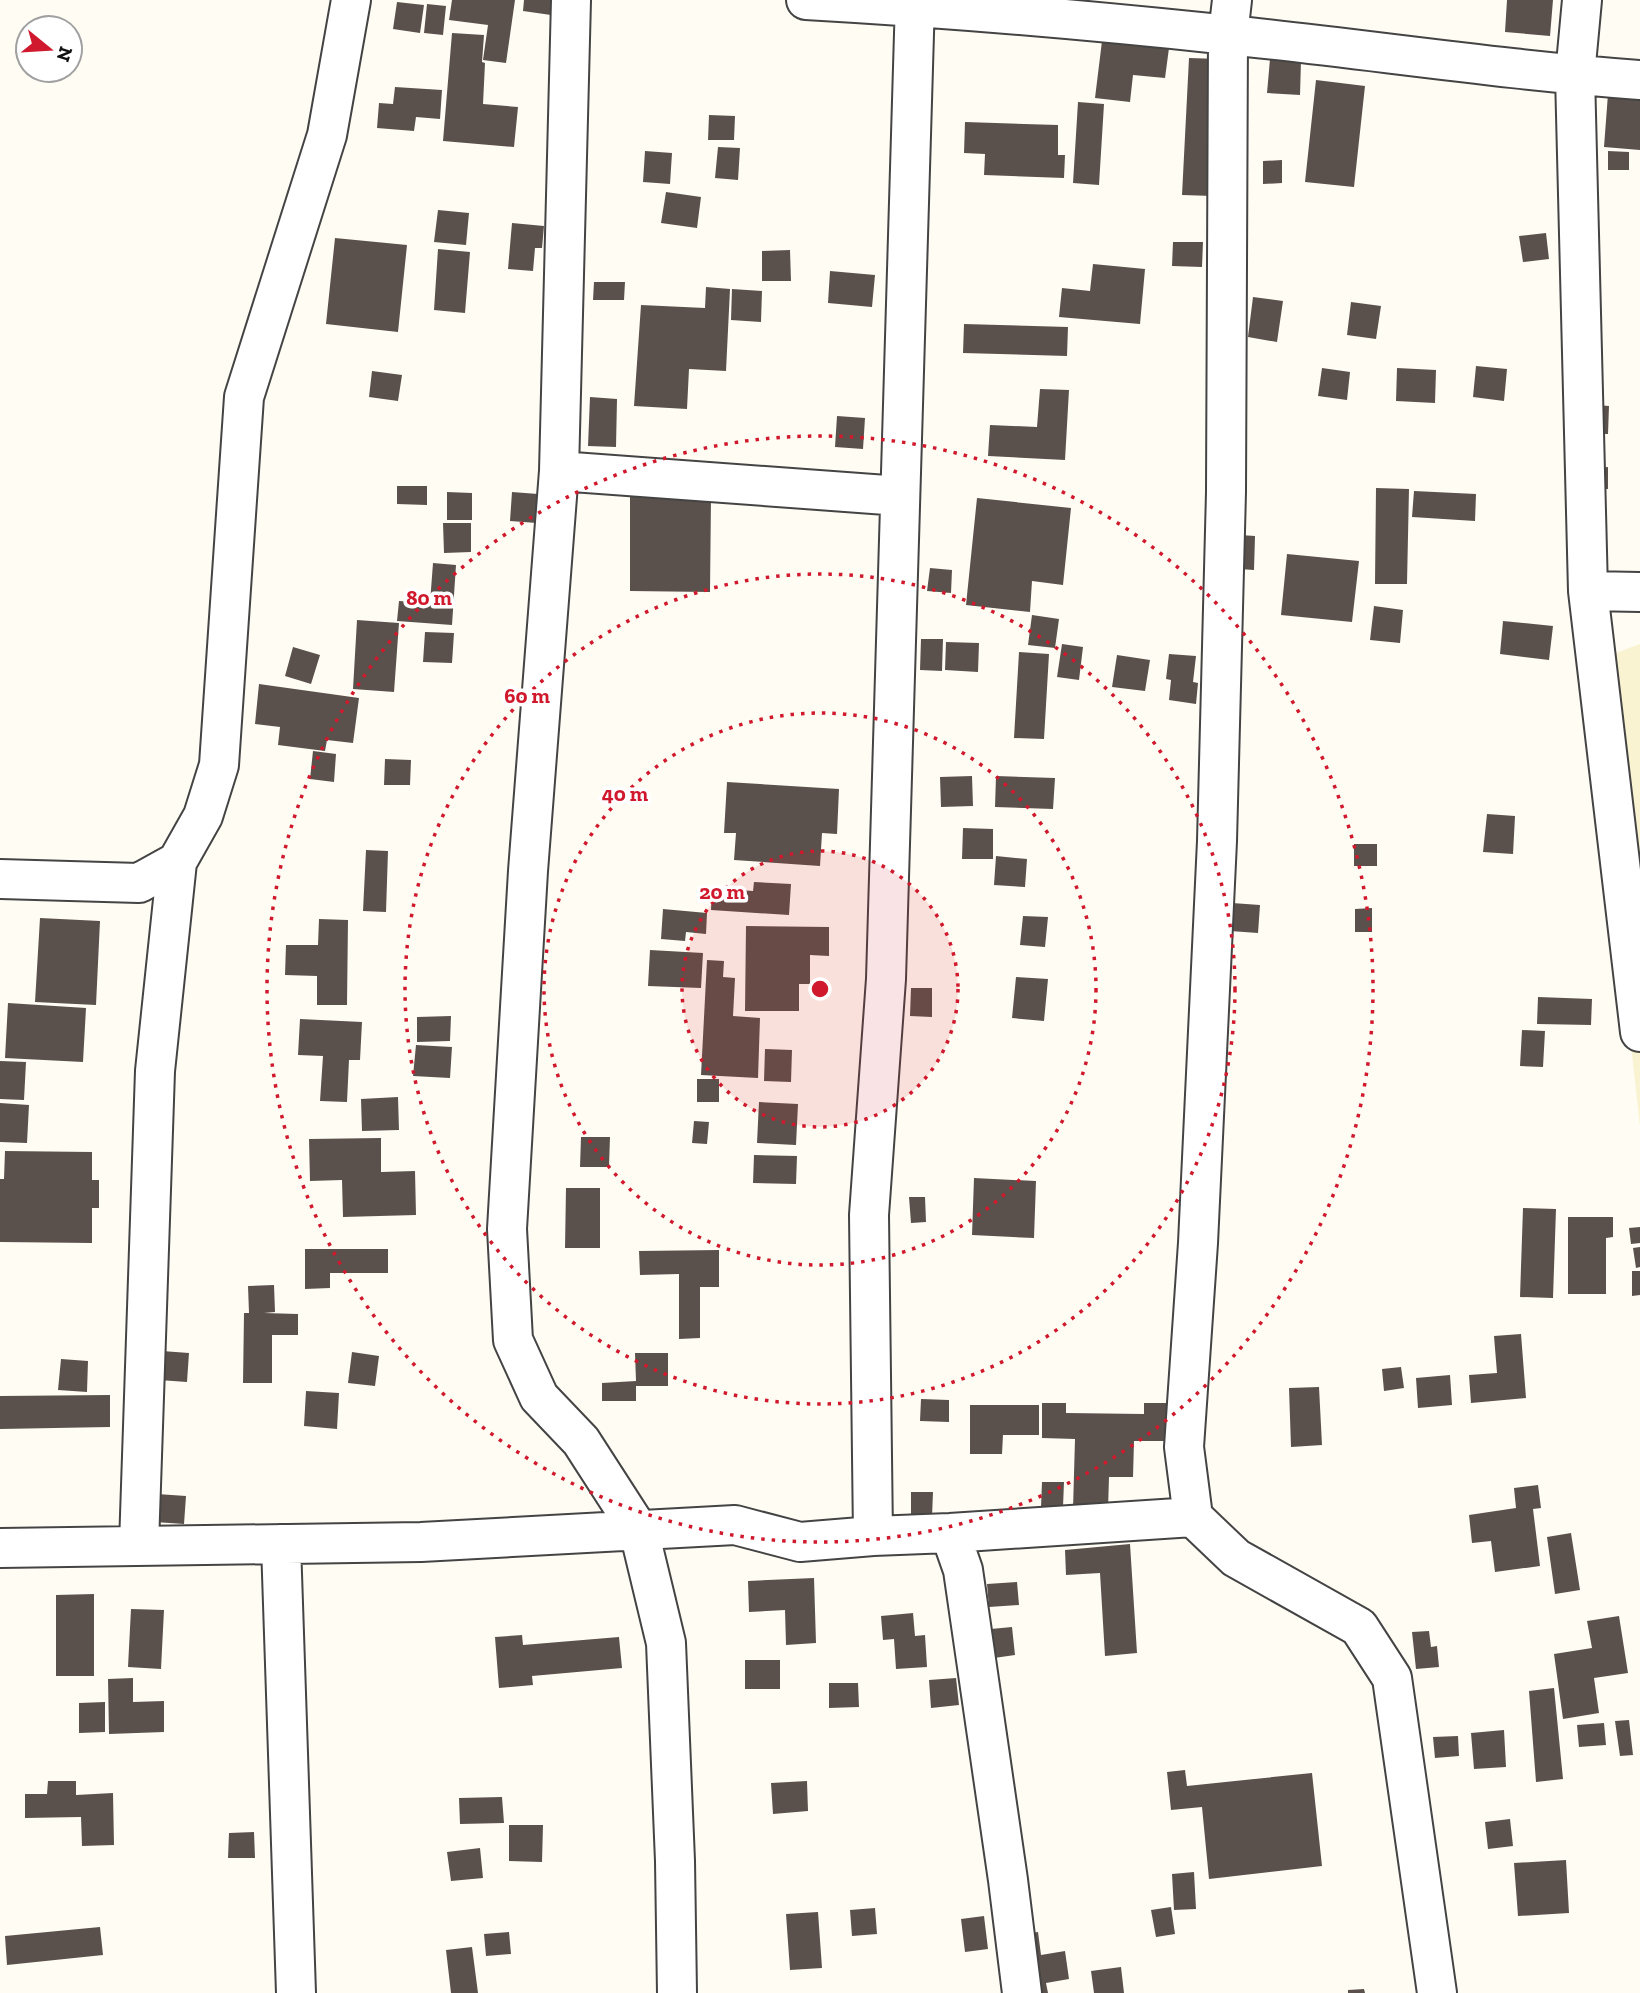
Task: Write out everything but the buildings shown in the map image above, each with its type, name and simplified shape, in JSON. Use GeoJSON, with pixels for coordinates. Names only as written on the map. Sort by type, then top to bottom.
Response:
{"type":"FeatureCollection","features":[{"type":"Feature","properties":{"kind":"street"},"geometry":{"type":"LineString","coordinates":[[139,1545],[155,1071],[177,862],[203,816],[219,765],[244,397],[327,135],[351,0]]}},
{"type":"Feature","properties":{"kind":"street"},"geometry":{"type":"LineString","coordinates":[[572,0],[559,471],[528,871],[507,1229],[513,1340],[539,1397],[581,1441],[639,1531],[666,1643],[675,1861],[677,1993]]}},
{"type":"Feature","properties":{"kind":"street"},"geometry":{"type":"LineString","coordinates":[[806,0],[1230,17],[1575,75],[1640,80]]}},
{"type":"Feature","properties":{"kind":"street"},"geometry":{"type":"LineString","coordinates":[[1582,0],[1575,75],[1588,592],[1640,1032]]}},
{"type":"Feature","properties":{"kind":"street"},"geometry":{"type":"LineString","coordinates":[[873,1536],[869,1215],[886,979],[915,3]]}},
{"type":"Feature","properties":{"kind":"street"},"geometry":{"type":"LineString","coordinates":[[1230,17],[1226,492],[1217,841],[1198,1243],[1184,1447],[1193,1517],[1236,1558],[1359,1627],[1392,1678],[1437,1993]]}},
{"type":"Feature","properties":{"kind":"street"},"geometry":{"type":"LineString","coordinates":[[559,471],[900,496]]}},
{"type":"Feature","properties":{"kind":"street"},"geometry":{"type":"LineString","coordinates":[[1588,592],[1640,592]]}},
{"type":"Feature","properties":{"kind":"street"},"geometry":{"type":"LineString","coordinates":[[0,880],[139,883],[177,862]]}},
{"type":"Feature","properties":{"kind":"street"},"geometry":{"type":"LineString","coordinates":[[0,1548],[421,1542],[734,1525],[800,1542],[1193,1517]]}},
{"type":"Feature","properties":{"kind":"street"},"geometry":{"type":"LineString","coordinates":[[950,1534],[963,1570],[1022,1993]]}},
{"type":"Feature","properties":{"kind":"street"},"geometry":{"type":"LineString","coordinates":[[281,1544],[296,1993]]}},
{"type":"Feature","properties":{"kind":"shaded area"},"geometry":{"type":"Polygon","coordinates":[[[1640,644],[1640,1127],[1589,663],[1640,644]]]}}]}
